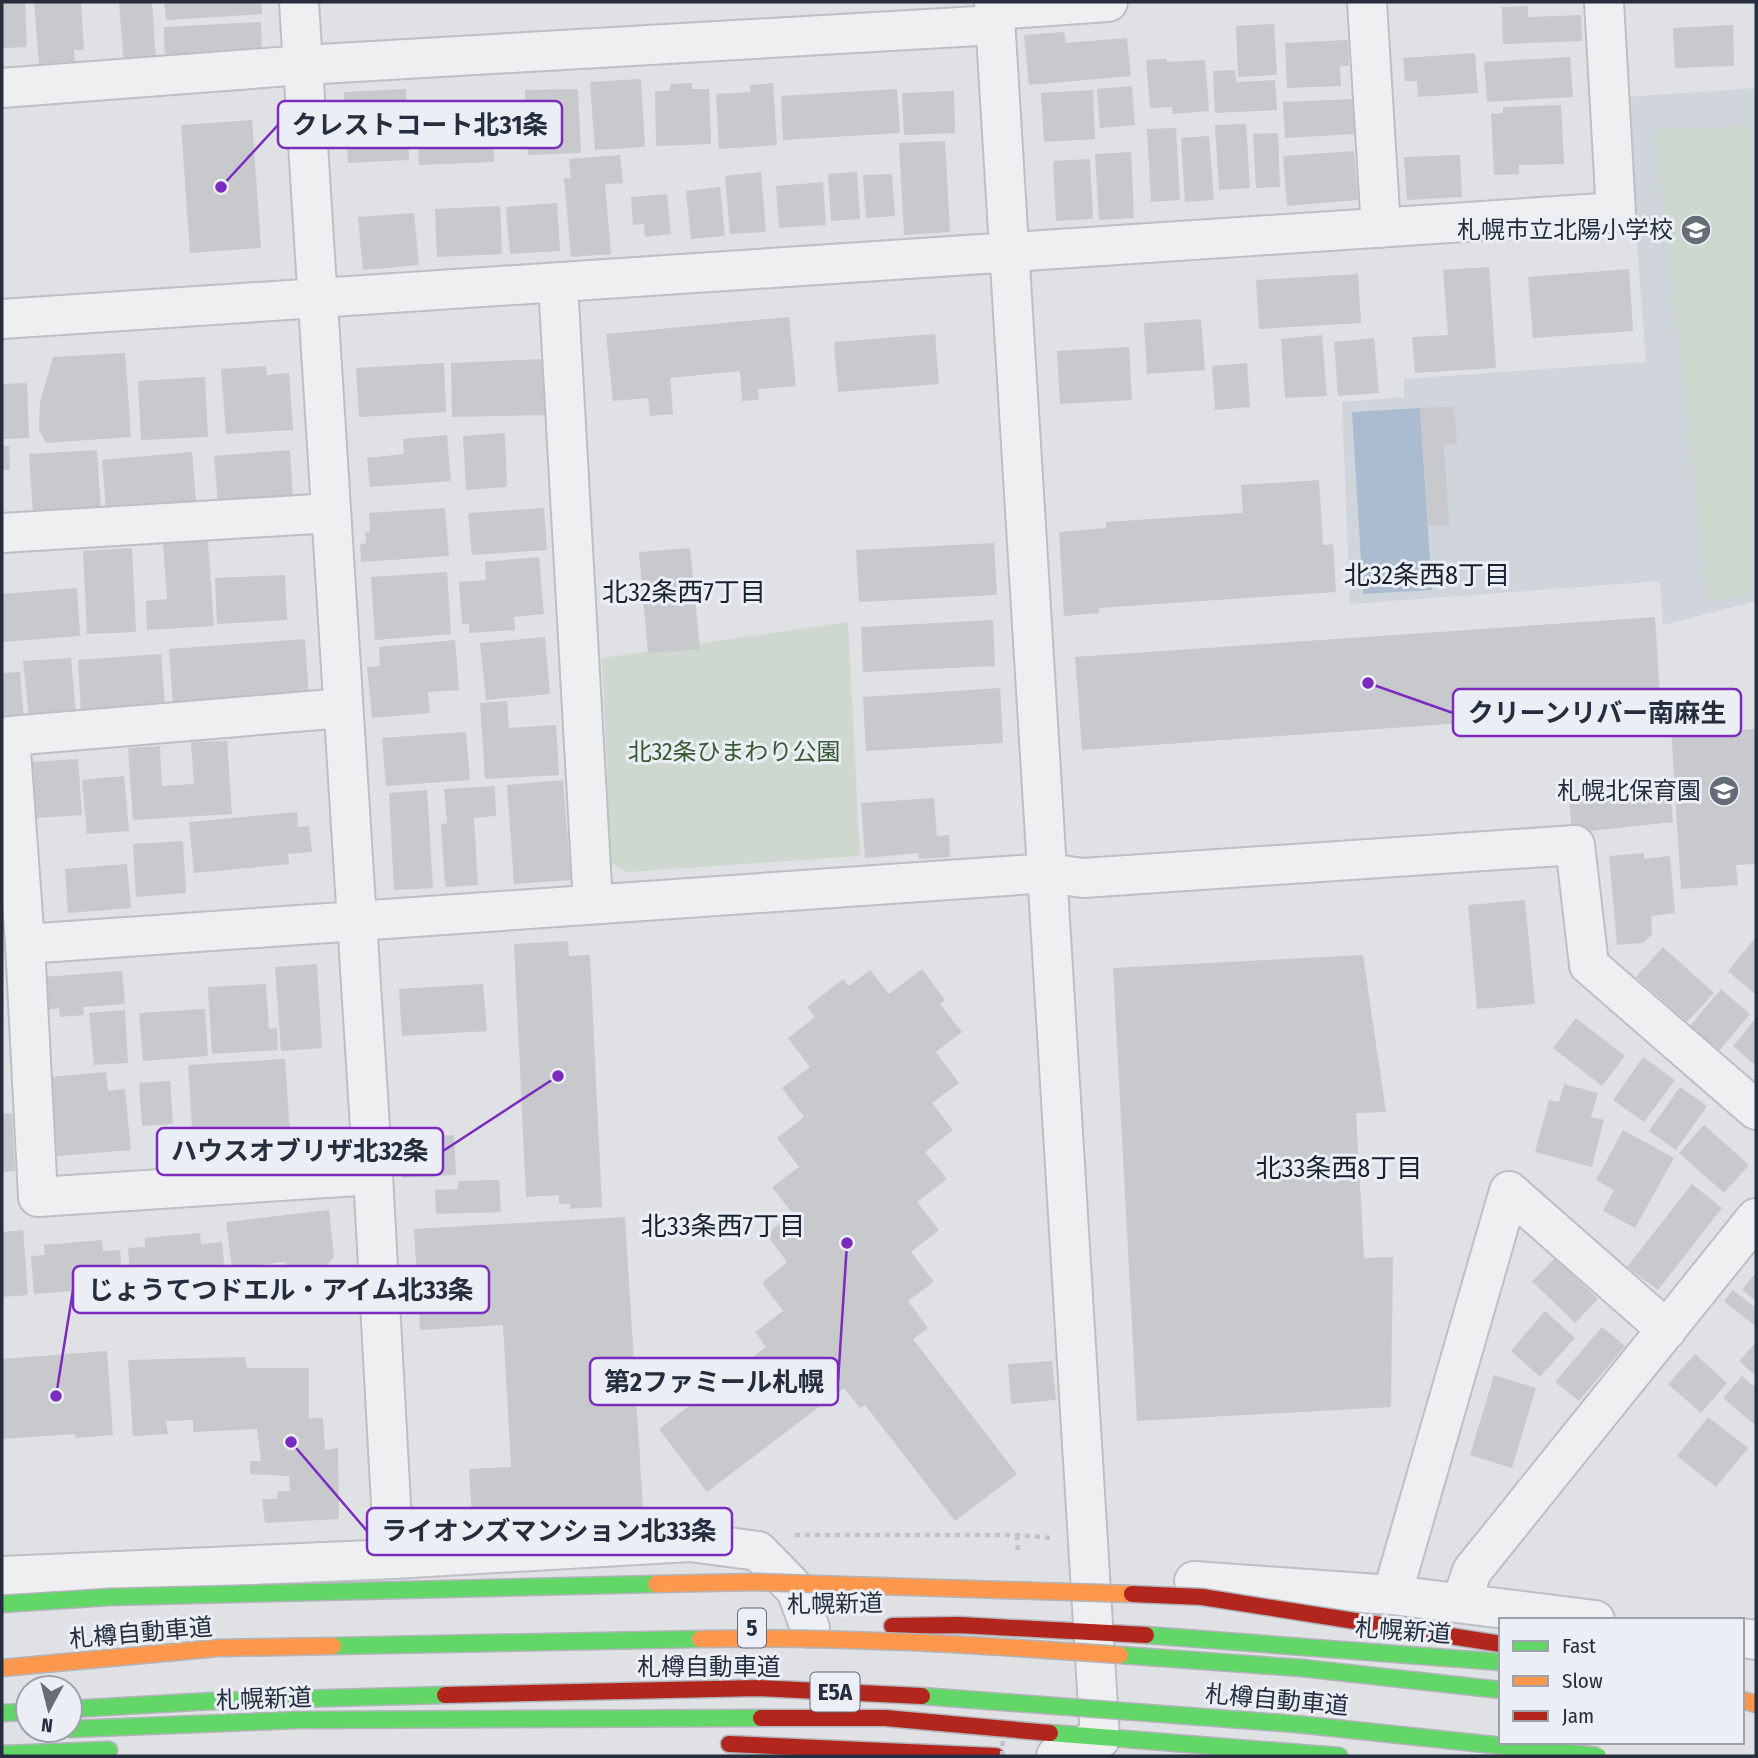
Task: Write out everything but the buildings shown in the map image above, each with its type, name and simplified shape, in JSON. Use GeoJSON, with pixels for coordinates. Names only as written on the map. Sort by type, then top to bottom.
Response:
{"type":"FeatureCollection","features":[{"type":"Feature","properties":{"kind":"highway"},"geometry":{"type":"LineString","coordinates":[[2,1604],[110,1597],[754,1582],[984,1588],[1202,1597],[1499,1644]]}},
{"type":"Feature","properties":{"kind":"highway","name":"札幌新道"},"geometry":{"type":"LineString","coordinates":[[443,1628],[810,1628],[960,1625],[1094,1631],[1499,1662]]}},
{"type":"Feature","properties":{"kind":"highway"},"geometry":{"type":"LineString","coordinates":[[2,1652],[389,1629]]}},
{"type":"Feature","properties":{"kind":"highway","name":"札樽自動車道"},"geometry":{"type":"LineString","coordinates":[[2,1668],[218,1648],[758,1638],[991,1646],[1288,1667],[1499,1690]]}},
{"type":"Feature","properties":{"kind":"highway","name":"札樽自動車道"},"geometry":{"type":"LineString","coordinates":[[84,1708],[213,1701],[759,1688],[995,1700],[1296,1724],[1598,1756]]}},
{"type":"Feature","properties":{"kind":"highway","name":"札幌新道"},"geometry":{"type":"LineString","coordinates":[[84,1728],[298,1720],[885,1718],[1101,1747],[1339,1756]]}},
{"type":"Feature","properties":{"kind":"highway"},"geometry":{"type":"LineString","coordinates":[[709,1744],[996,1756]]}},
{"type":"Feature","properties":{"kind":"highway"},"geometry":{"type":"LineString","coordinates":[[2,1754],[121,1749]]}},
{"type":"Feature","properties":{"kind":"street"},"geometry":{"type":"LineString","coordinates":[[299,2],[373,1175],[394,1559]]}},
{"type":"Feature","properties":{"kind":"street"},"geometry":{"type":"LineString","coordinates":[[2,88],[1108,2]]}},
{"type":"Feature","properties":{"kind":"street"},"geometry":{"type":"LineString","coordinates":[[1367,2],[1381,228]]}},
{"type":"Feature","properties":{"kind":"street"},"geometry":{"type":"LineString","coordinates":[[2,319],[1616,212],[1604,2]]}},
{"type":"Feature","properties":{"kind":"street"},"geometry":{"type":"LineString","coordinates":[[994,12],[1101,1747],[1056,1756]]}},
{"type":"Feature","properties":{"kind":"street"},"geometry":{"type":"LineString","coordinates":[[558,283],[593,904]]}},
{"type":"Feature","properties":{"kind":"street"},"geometry":{"type":"LineString","coordinates":[[2,533],[331,513]]}},
{"type":"Feature","properties":{"kind":"street"},"geometry":{"type":"LineString","coordinates":[[343,708],[6,736],[25,944],[38,1197],[373,1175]]}},
{"type":"Feature","properties":{"kind":"street"},"geometry":{"type":"LineString","coordinates":[[25,944],[1048,873],[1083,878],[1574,845],[1588,965],[1756,1110]]}},
{"type":"Feature","properties":{"kind":"street"},"geometry":{"type":"LineString","coordinates":[[1392,1595],[1508,1191],[1667,1330]]}},
{"type":"Feature","properties":{"kind":"street"},"geometry":{"type":"LineString","coordinates":[[1461,1603],[1472,1572],[1756,1218]]}},
{"type":"Feature","properties":{"kind":"street"},"geometry":{"type":"LineString","coordinates":[[2,1576],[394,1559],[690,1542],[758,1551],[796,1590],[810,1628]]}},
{"type":"Feature","properties":{"kind":"street"},"geometry":{"type":"LineString","coordinates":[[1091,1580],[1165,1578],[1392,1595],[1579,1618]]}},
{"type":"Feature","properties":{"kind":"path"},"geometry":{"type":"LineString","coordinates":[[758,1551],[795,1535],[1017,1535],[1057,1538]]}},
{"type":"Feature","properties":{"kind":"shaded area","name":"札幌市立北陽小学校"},"geometry":{"type":"Polygon","coordinates":[[[1756,88],[1756,601],[1663,625],[1660,581],[1350,604],[1342,402],[1404,397],[1404,379],[1646,362],[1626,97],[1756,88]]]}},
{"type":"Feature","properties":{"kind":"green space"},"geometry":{"type":"Polygon","coordinates":[[[1756,126],[1756,591],[1709,603],[1654,130],[1756,126]]]}},
{"type":"Feature","properties":{"kind":"green space","name":"北32条ひまわり公園"},"geometry":{"type":"Polygon","coordinates":[[[848,622],[860,856],[627,872],[611,863],[602,658],[848,622]]]}},
{"type":"Feature","properties":{"kind":"water"},"geometry":{"type":"Polygon","coordinates":[[[1420,408],[1432,590],[1363,594],[1352,412],[1420,408]]]}},
{"type":"Feature","properties":{"kind":"traffic: fast"},"geometry":{"type":"LineString","coordinates":[[2,1604],[110,1597],[656,1584]]}},
{"type":"Feature","properties":{"kind":"traffic: fast"},"geometry":{"type":"LineString","coordinates":[[1146,1635],[1499,1662]]}},
{"type":"Feature","properties":{"kind":"traffic: fast"},"geometry":{"type":"LineString","coordinates":[[333,1646],[700,1639]]}},
{"type":"Feature","properties":{"kind":"traffic: fast"},"geometry":{"type":"LineString","coordinates":[[1120,1655],[1302,1668],[1499,1690]]}},
{"type":"Feature","properties":{"kind":"traffic: fast"},"geometry":{"type":"LineString","coordinates":[[84,1708],[213,1701],[445,1695]]}},
{"type":"Feature","properties":{"kind":"traffic: fast"},"geometry":{"type":"LineString","coordinates":[[922,1696],[1296,1724],[1598,1756]]}},
{"type":"Feature","properties":{"kind":"traffic: fast"},"geometry":{"type":"LineString","coordinates":[[2,1713],[14,1713]]}},
{"type":"Feature","properties":{"kind":"traffic: fast"},"geometry":{"type":"LineString","coordinates":[[84,1728],[298,1720],[761,1718]]}},
{"type":"Feature","properties":{"kind":"traffic: fast"},"geometry":{"type":"LineString","coordinates":[[1050,1733],[1339,1756]]}},
{"type":"Feature","properties":{"kind":"traffic: fast"},"geometry":{"type":"LineString","coordinates":[[2,1754],[109,1750]]}},
{"type":"Feature","properties":{"kind":"traffic: slow"},"geometry":{"type":"LineString","coordinates":[[656,1584],[754,1582],[1132,1594]]}},
{"type":"Feature","properties":{"kind":"traffic: slow"},"geometry":{"type":"LineString","coordinates":[[700,1639],[858,1640],[1120,1655]]}},
{"type":"Feature","properties":{"kind":"traffic: slow"},"geometry":{"type":"LineString","coordinates":[[2,1668],[218,1648],[333,1646]]}},
{"type":"Feature","properties":{"kind":"traffic: slow"},"geometry":{"type":"LineString","coordinates":[[1744,1701],[1756,1704]]}},
{"type":"Feature","properties":{"kind":"traffic: jam"},"geometry":{"type":"LineString","coordinates":[[1132,1594],[1202,1597],[1499,1644]]}},
{"type":"Feature","properties":{"kind":"traffic: jam"},"geometry":{"type":"LineString","coordinates":[[892,1626],[959,1625],[1146,1635]]}},
{"type":"Feature","properties":{"kind":"traffic: jam"},"geometry":{"type":"LineString","coordinates":[[445,1695],[759,1688],[922,1696]]}},
{"type":"Feature","properties":{"kind":"traffic: jam"},"geometry":{"type":"LineString","coordinates":[[761,1718],[885,1718],[1050,1733]]}},
{"type":"Feature","properties":{"kind":"traffic: jam"},"geometry":{"type":"LineString","coordinates":[[729,1744],[996,1756]]}},
{"type":"Feature","properties":{"kind":"place","name":"クレストコート北31条"},"geometry":{"type":"Point","coordinates":[221,187]}},
{"type":"Feature","properties":{"kind":"place","name":"札幌市立北陽小学校"},"geometry":{"type":"Point","coordinates":[1696,230]}},
{"type":"Feature","properties":{"kind":"place","name":"クリーンリバー南麻生"},"geometry":{"type":"Point","coordinates":[1368,683]}},
{"type":"Feature","properties":{"kind":"place","name":"札幌北保育園"},"geometry":{"type":"Point","coordinates":[1724,791]}},
{"type":"Feature","properties":{"kind":"place","name":"ハウスオブリザ北32条"},"geometry":{"type":"Point","coordinates":[558,1076]}},
{"type":"Feature","properties":{"kind":"place","name":"第2ファミール札幌"},"geometry":{"type":"Point","coordinates":[847,1243]}},
{"type":"Feature","properties":{"kind":"place","name":"じょうてつドエル・アイム北33条"},"geometry":{"type":"Point","coordinates":[56,1396]}},
{"type":"Feature","properties":{"kind":"place","name":"ライオンズマンション北33条"},"geometry":{"type":"Point","coordinates":[291,1442]}},
{"type":"Feature","properties":{"kind":"district","name":"北32条西8丁目"},"geometry":{"type":"Point","coordinates":[1427,575]}},
{"type":"Feature","properties":{"kind":"district","name":"北32条西7丁目"},"geometry":{"type":"Point","coordinates":[684,592]}},
{"type":"Feature","properties":{"kind":"district","name":"北33条西8丁目"},"geometry":{"type":"Point","coordinates":[1339,1168]}},
{"type":"Feature","properties":{"kind":"district","name":"北33条西7丁目"},"geometry":{"type":"Point","coordinates":[723,1226]}}]}
